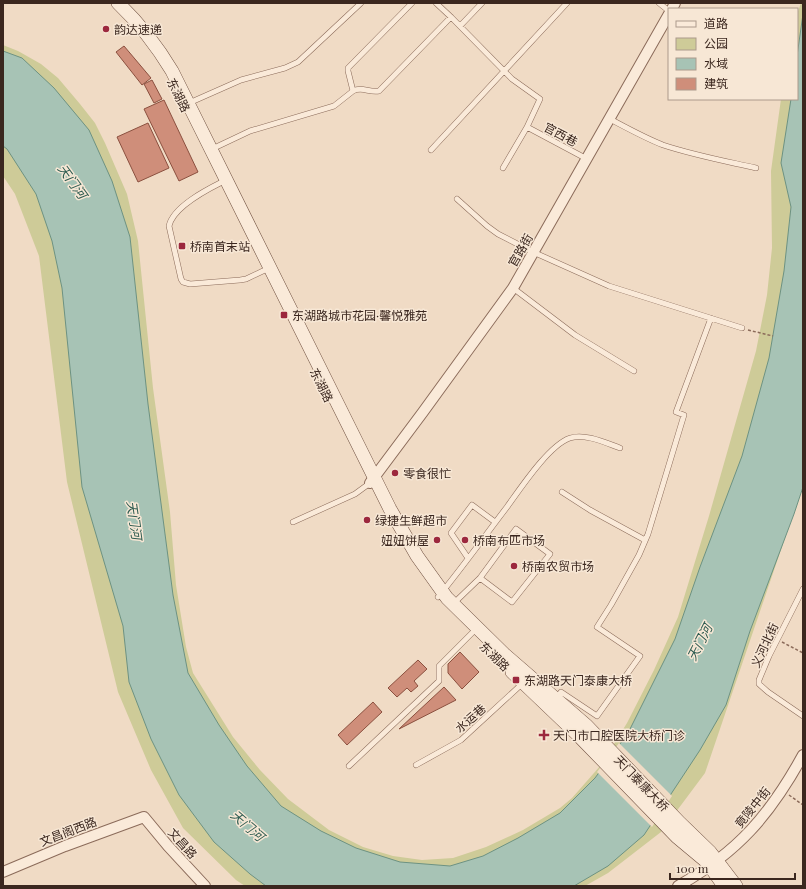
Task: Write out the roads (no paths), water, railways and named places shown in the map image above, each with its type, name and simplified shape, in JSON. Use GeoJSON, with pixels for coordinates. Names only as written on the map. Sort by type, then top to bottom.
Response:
{"type":"FeatureCollection","features":[{"type":"Feature","properties":{"kind":"main road","name":"东湖路"},"geometry":{"type":"LineString","coordinates":[[112,3],[145,39],[161,60],[265,270],[372,480]]}},
{"type":"Feature","properties":{"kind":"main road","name":"东湖路"},"geometry":{"type":"LineString","coordinates":[[118,3],[156,46],[172,71],[212,150],[405,550],[420,574],[475,631],[582,731]]}},
{"type":"Feature","properties":{"kind":"main road","name":"东湖路"},"geometry":{"type":"LineString","coordinates":[[440,594],[453,604],[475,631]]}},
{"type":"Feature","properties":{"kind":"main road","name":"东湖路"},"geometry":{"type":"LineString","coordinates":[[526,679],[555,699],[582,731]]}},
{"type":"Feature","properties":{"kind":"main road","name":"天门泰康大桥"},"geometry":{"type":"LineString","coordinates":[[582,731],[676,827],[714,863]]}},
{"type":"Feature","properties":{"kind":"main road"},"geometry":{"type":"LineString","coordinates":[[714,863],[724,886]]}},
{"type":"Feature","properties":{"kind":"main road"},"geometry":{"type":"LineString","coordinates":[[714,863],[736,886]]}},
{"type":"Feature","properties":{"kind":"street","name":"官路街"},"geometry":{"type":"LineString","coordinates":[[372,480],[424,412],[513,288],[668,16]]}},
{"type":"Feature","properties":{"kind":"street","name":"竟陵中街"},"geometry":{"type":"LineString","coordinates":[[678,886],[714,863],[737,845],[762,820],[782,791],[803,755]]}},
{"type":"Feature","properties":{"kind":"street","name":"文昌阁西路"},"geometry":{"type":"LineString","coordinates":[[3,872],[65,846],[144,817]]}},
{"type":"Feature","properties":{"kind":"street","name":"文昌路"},"geometry":{"type":"LineString","coordinates":[[144,817],[168,846],[205,886]]}},
{"type":"Feature","properties":{"kind":"lane"},"geometry":{"type":"LineString","coordinates":[[189,104],[241,80],[286,68],[298,62],[361,3]]}},
{"type":"Feature","properties":{"kind":"lane"},"geometry":{"type":"LineString","coordinates":[[353,91],[348,68],[412,3]]}},
{"type":"Feature","properties":{"kind":"lane"},"geometry":{"type":"LineString","coordinates":[[436,3],[512,79],[540,99],[527,127],[502,168]]}},
{"type":"Feature","properties":{"kind":"lane"},"geometry":{"type":"LineString","coordinates":[[460,26],[482,3]]}},
{"type":"Feature","properties":{"kind":"lane"},"geometry":{"type":"LineString","coordinates":[[431,150],[567,3]]}},
{"type":"Feature","properties":{"kind":"lane"},"geometry":{"type":"LineString","coordinates":[[658,3],[668,10]]}},
{"type":"Feature","properties":{"kind":"lane"},"geometry":{"type":"LineString","coordinates":[[212,150],[250,131],[334,106],[353,91],[359,89],[372,92],[379,90],[451,17]]}},
{"type":"Feature","properties":{"kind":"lane"},"geometry":{"type":"LineString","coordinates":[[610,119],[634,132],[662,144],[696,155],[756,168]]}},
{"type":"Feature","properties":{"kind":"lane","name":"官西巷"},"geometry":{"type":"LineString","coordinates":[[527,127],[587,159]]}},
{"type":"Feature","properties":{"kind":"lane"},"geometry":{"type":"LineString","coordinates":[[222,182],[195,196],[172,216],[169,226],[179,275],[183,282],[190,284],[246,279],[265,270]]}},
{"type":"Feature","properties":{"kind":"lane"},"geometry":{"type":"LineString","coordinates":[[457,199],[498,234],[533,252],[609,286],[742,328]]}},
{"type":"Feature","properties":{"kind":"lane"},"geometry":{"type":"LineString","coordinates":[[513,288],[575,335],[634,371]]}},
{"type":"Feature","properties":{"kind":"lane"},"geometry":{"type":"LineString","coordinates":[[555,699],[561,692],[597,716],[640,656],[597,627],[618,592],[645,540],[654,518],[684,415],[676,412],[711,318]]}},
{"type":"Feature","properties":{"kind":"lane"},"geometry":{"type":"LineString","coordinates":[[440,594],[550,453],[563,441],[572,437],[583,437],[620,448]]}},
{"type":"Feature","properties":{"kind":"lane"},"geometry":{"type":"LineString","coordinates":[[293,522],[355,494],[372,480]]}},
{"type":"Feature","properties":{"kind":"lane"},"geometry":{"type":"LineString","coordinates":[[562,492],[590,510],[645,540]]}},
{"type":"Feature","properties":{"kind":"lane"},"geometry":{"type":"LineString","coordinates":[[468,558],[451,533],[472,505],[495,522]]}},
{"type":"Feature","properties":{"kind":"lane"},"geometry":{"type":"LineString","coordinates":[[453,604],[480,578],[516,529],[550,554],[512,602],[480,578]]}},
{"type":"Feature","properties":{"kind":"lane","name":"义河北街"},"geometry":{"type":"LineString","coordinates":[[803,589],[777,640],[759,680],[759,684],[768,692],[803,716]]}},
{"type":"Feature","properties":{"kind":"lane"},"geometry":{"type":"LineString","coordinates":[[349,766],[439,680],[439,666],[475,631]]}},
{"type":"Feature","properties":{"kind":"lane","name":"水运巷"},"geometry":{"type":"LineString","coordinates":[[416,765],[461,740],[526,679]]}},
{"type":"Feature","properties":{"kind":"water","name":"天门河"},"geometry":{"type":"Polygon","coordinates":[[[803,14],[803,487],[750,631],[726,705],[700,750],[644,835],[608,866],[574,886],[266,886],[214,842],[179,795],[151,739],[129,682],[123,626],[82,487],[62,288],[52,241],[36,194],[7,149],[3,146],[3,51],[22,58],[54,88],[89,130],[112,181],[130,237],[148,404],[173,595],[188,673],[219,725],[247,766],[281,806],[321,831],[356,848],[400,862],[450,866],[483,856],[518,838],[560,813],[595,778],[628,733],[675,639],[700,567],[742,456],[769,358],[784,271],[791,207],[781,163],[791,100],[798,100],[798,49],[803,14]]]}},
{"type":"Feature","properties":{"kind":"place","name":"韵达速递"},"geometry":{"type":"Point","coordinates":[106,29]}},
{"type":"Feature","properties":{"kind":"place","name":"桥南首末站"},"geometry":{"type":"Point","coordinates":[182,246]}},
{"type":"Feature","properties":{"kind":"place","name":"东湖路城市花园·馨悦雅苑"},"geometry":{"type":"Point","coordinates":[284,315]}},
{"type":"Feature","properties":{"kind":"place","name":"零食很忙"},"geometry":{"type":"Point","coordinates":[395,473]}},
{"type":"Feature","properties":{"kind":"place","name":"绿捷生鲜超市"},"geometry":{"type":"Point","coordinates":[367,520]}},
{"type":"Feature","properties":{"kind":"place","name":"妞妞饼屋"},"geometry":{"type":"Point","coordinates":[437,540]}},
{"type":"Feature","properties":{"kind":"place","name":"桥南布匹市场"},"geometry":{"type":"Point","coordinates":[465,540]}},
{"type":"Feature","properties":{"kind":"place","name":"桥南农贸市场"},"geometry":{"type":"Point","coordinates":[514,566]}},
{"type":"Feature","properties":{"kind":"place","name":"东湖路天门泰康大桥"},"geometry":{"type":"Point","coordinates":[516,680]}},
{"type":"Feature","properties":{"kind":"place","name":"天门市口腔医院大桥门诊"},"geometry":{"type":"Point","coordinates":[544,735]}}]}
